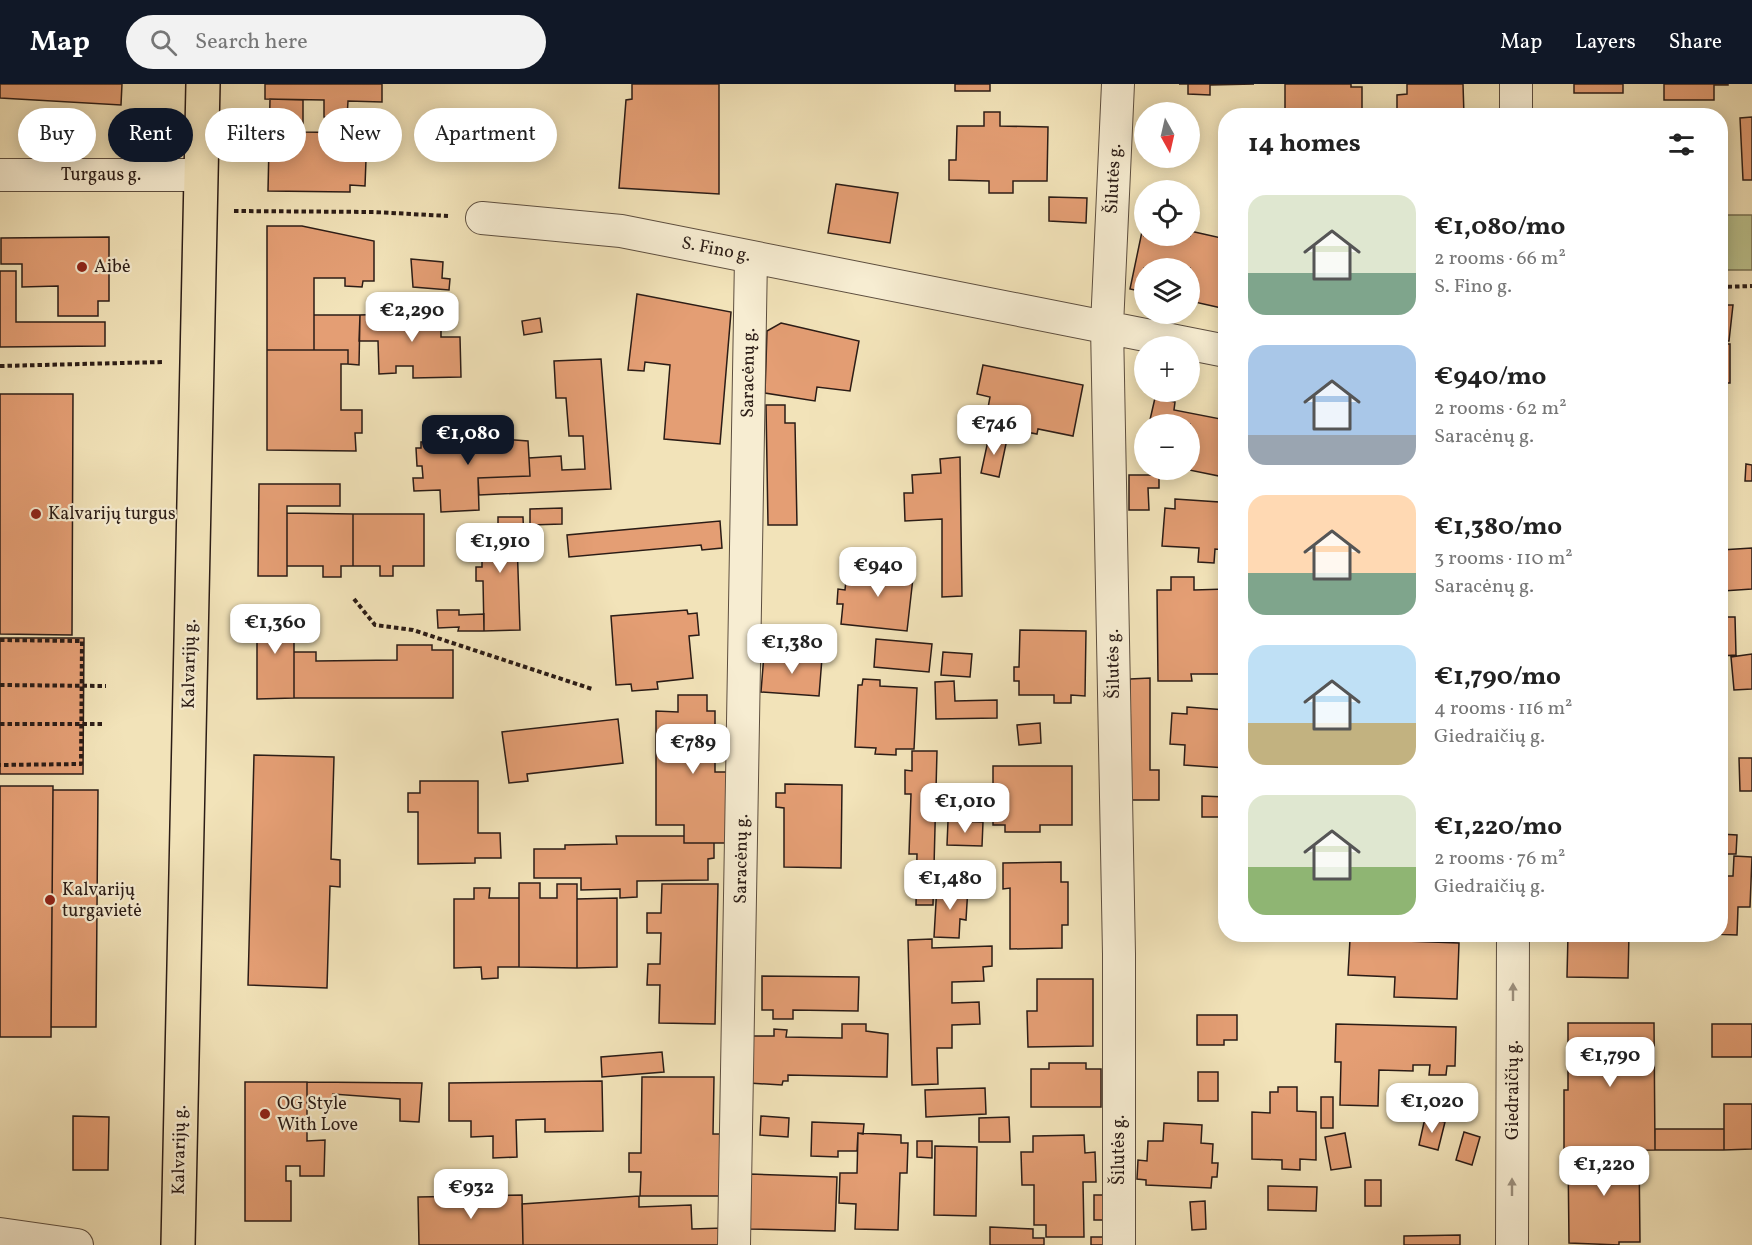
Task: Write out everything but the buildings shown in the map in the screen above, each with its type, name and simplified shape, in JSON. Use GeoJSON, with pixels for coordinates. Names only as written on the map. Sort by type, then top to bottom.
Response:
{"type":"FeatureCollection","features":[{"type":"Feature","properties":{"kind":"main road","name":"Kalvarijų g."},"geometry":{"type":"LineString","coordinates":[[178,1245],[203,84]]}},
{"type":"Feature","properties":{"kind":"street","name":"Šilutės g."},"geometry":{"type":"LineString","coordinates":[[1119,84],[1107,326],[1119,954],[1119,1245]]}},
{"type":"Feature","properties":{"kind":"street"},"geometry":{"type":"LineString","coordinates":[[1516,84],[1516,108]]}},
{"type":"Feature","properties":{"kind":"street","name":"Turgaus g."},"geometry":{"type":"LineString","coordinates":[[0,175],[201,175]]}},
{"type":"Feature","properties":{"kind":"street","name":"S. Fino g."},"geometry":{"type":"LineString","coordinates":[[482,218],[621,231],[1218,349]]}},
{"type":"Feature","properties":{"kind":"street","name":"Saracėnų g."},"geometry":{"type":"LineString","coordinates":[[734,1245],[751,257]]}},
{"type":"Feature","properties":{"kind":"street","name":"Giedraičių g."},"geometry":{"type":"LineString","coordinates":[[1512,1245],[1514,942]]}},
{"type":"Feature","properties":{"kind":"street"},"geometry":{"type":"LineString","coordinates":[[0,1234],[77,1245]]}},
{"type":"Feature","properties":{"kind":"path"},"geometry":{"type":"LineString","coordinates":[[200,211],[374,212],[482,218]]}},
{"type":"Feature","properties":{"kind":"path"},"geometry":{"type":"LineString","coordinates":[[1728,287],[1752,286]]}},
{"type":"Feature","properties":{"kind":"path"},"geometry":{"type":"LineString","coordinates":[[0,366],[197,362]]}},
{"type":"Feature","properties":{"kind":"path"},"geometry":{"type":"LineString","coordinates":[[354,599],[375,625],[413,630],[592,690]]}},
{"type":"Feature","properties":{"kind":"path"},"geometry":{"type":"LineString","coordinates":[[0,640],[82,640],[81,764],[0,765]]}},
{"type":"Feature","properties":{"kind":"path"},"geometry":{"type":"LineString","coordinates":[[0,686],[106,686]]}},
{"type":"Feature","properties":{"kind":"path"},"geometry":{"type":"LineString","coordinates":[[0,724],[105,724]]}},
{"type":"Feature","properties":{"kind":"green space"},"geometry":{"type":"Polygon","coordinates":[[[1728,215],[1752,215],[1752,270],[1728,270],[1728,215]]]}},
{"type":"Feature","properties":{"kind":"place","name":"Aibė"},"geometry":{"type":"Point","coordinates":[82,267]}},
{"type":"Feature","properties":{"kind":"place","name":"Kalvarijų turgus"},"geometry":{"type":"Point","coordinates":[36,514]}},
{"type":"Feature","properties":{"kind":"place","name":"Kalvarijų turgavietė"},"geometry":{"type":"Point","coordinates":[50,900]}},
{"type":"Feature","properties":{"kind":"place","name":"OG Style With Love"},"geometry":{"type":"Point","coordinates":[265,1114]}}]}
